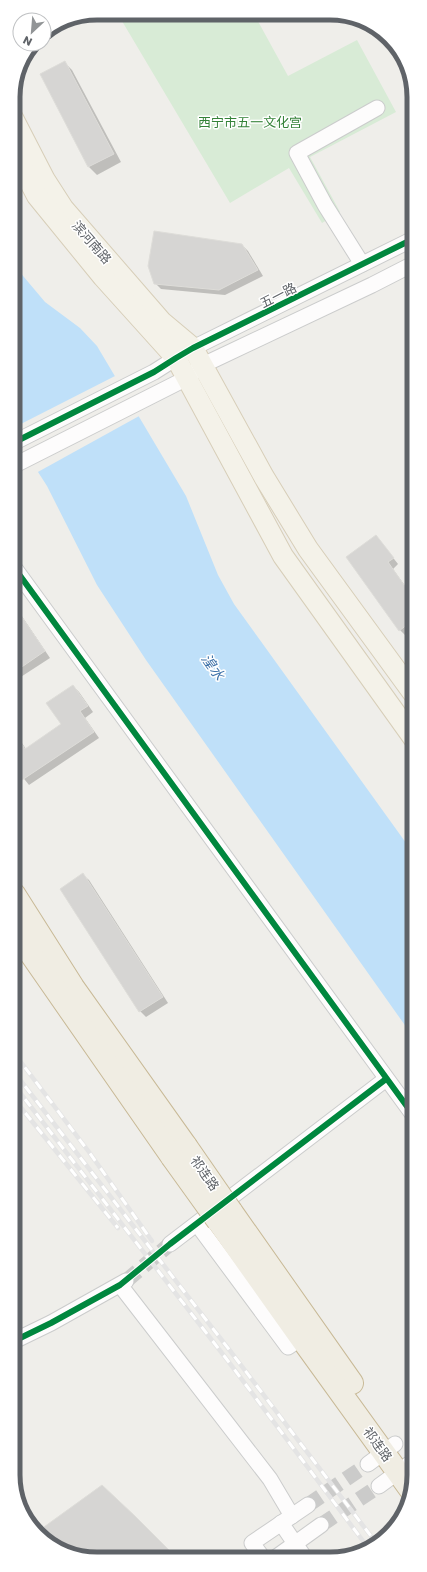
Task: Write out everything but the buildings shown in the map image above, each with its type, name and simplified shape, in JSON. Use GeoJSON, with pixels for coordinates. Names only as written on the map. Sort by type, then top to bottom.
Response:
{"type":"FeatureCollection","features":[{"type":"Feature","properties":{"kind":"highway","name":"祁连路"},"geometry":{"type":"LineString","coordinates":[[20,903],[179,1152],[216,1218],[382,1453],[407,1473]]}},
{"type":"Feature","properties":{"kind":"highway","name":"祁连路"},"geometry":{"type":"LineString","coordinates":[[20,937],[179,1152]]}},
{"type":"Feature","properties":{"kind":"highway","name":"祁连路"},"geometry":{"type":"LineString","coordinates":[[216,1218],[382,1453]]}},
{"type":"Feature","properties":{"kind":"main road","name":"滨河南路"},"geometry":{"type":"LineString","coordinates":[[20,132],[44,180],[63,208],[162,322],[198,357]]}},
{"type":"Feature","properties":{"kind":"main road"},"geometry":{"type":"LineString","coordinates":[[20,163],[37,196],[103,277],[176,358],[283,556],[407,729]]}},
{"type":"Feature","properties":{"kind":"main road"},"geometry":{"type":"LineString","coordinates":[[198,357],[264,477],[308,549],[407,683]]}},
{"type":"Feature","properties":{"kind":"street"},"geometry":{"type":"LineString","coordinates":[[362,264],[325,205],[297,153],[377,108]]}},
{"type":"Feature","properties":{"kind":"street","name":"五一路"},"geometry":{"type":"LineString","coordinates":[[20,462],[188,378],[198,357],[362,264],[407,242]]}},
{"type":"Feature","properties":{"kind":"street","name":"五一路"},"geometry":{"type":"LineString","coordinates":[[20,439],[154,372],[176,358],[198,357],[372,285],[407,267]]}},
{"type":"Feature","properties":{"kind":"street"},"geometry":{"type":"LineString","coordinates":[[20,576],[407,1107]]}},
{"type":"Feature","properties":{"kind":"street"},"geometry":{"type":"LineString","coordinates":[[170,1244],[216,1218],[386,1079]]}},
{"type":"Feature","properties":{"kind":"street"},"geometry":{"type":"LineString","coordinates":[[20,1338],[51,1323],[123,1283],[270,1480],[295,1543],[301,1552]]}},
{"type":"Feature","properties":{"kind":"street"},"geometry":{"type":"LineString","coordinates":[[379,1486],[407,1474]]}},
{"type":"Feature","properties":{"kind":"street"},"geometry":{"type":"LineString","coordinates":[[259,1552],[252,1543],[308,1505]]}},
{"type":"Feature","properties":{"kind":"street"},"geometry":{"type":"LineString","coordinates":[[283,1552],[321,1525]]}},
{"type":"Feature","properties":{"kind":"green space","name":"西宁市五一文化宫"},"geometry":{"type":"Polygon","coordinates":[[[121,20],[257,20],[288,76],[357,40],[396,112],[310,157],[340,212],[322,223],[289,168],[230,203],[121,20]]]}},
{"type":"Feature","properties":{"kind":"water","name":"湟水"},"geometry":{"type":"Polygon","coordinates":[[[20,272],[45,302],[80,328],[97,346],[186,496],[218,575],[234,604],[407,844],[407,1028],[146,660],[97,585],[47,486],[20,444],[20,272]]]}},
{"type":"Feature","properties":{"kind":"pier"},"geometry":{"type":"Polygon","coordinates":[[[117,375],[141,415],[36,473],[20,448],[20,424],[117,375]]]}},
{"type":"Feature","properties":{"kind":"tunnel"},"geometry":{"type":"LineString","coordinates":[[126,1281],[170,1244]]}},
{"type":"Feature","properties":{"kind":"tunnel"},"geometry":{"type":"LineString","coordinates":[[308,1505],[368,1464]]}},
{"type":"Feature","properties":{"kind":"tunnel"},"geometry":{"type":"LineString","coordinates":[[321,1525],[379,1486]]}},
{"type":"Feature","properties":{"kind":"railway"},"geometry":{"type":"LineString","coordinates":[[20,1061],[89,1152],[152,1241]]}},
{"type":"Feature","properties":{"kind":"railway"},"geometry":{"type":"LineString","coordinates":[[20,1080],[231,1352],[373,1539]]}},
{"type":"Feature","properties":{"kind":"railway"},"geometry":{"type":"LineString","coordinates":[[20,1093],[225,1357],[365,1544]]}},
{"type":"Feature","properties":{"kind":"railway"},"geometry":{"type":"LineString","coordinates":[[20,1106],[118,1228]]}},
{"type":"Feature","properties":{"kind":"cycle path"},"geometry":{"type":"LineString","coordinates":[[20,439],[154,372],[193,348],[407,242]]}},
{"type":"Feature","properties":{"kind":"cycle path"},"geometry":{"type":"LineString","coordinates":[[20,576],[407,1106]]}},
{"type":"Feature","properties":{"kind":"cycle path"},"geometry":{"type":"LineString","coordinates":[[20,1338],[51,1323],[120,1285],[170,1244],[386,1079]]}}]}
